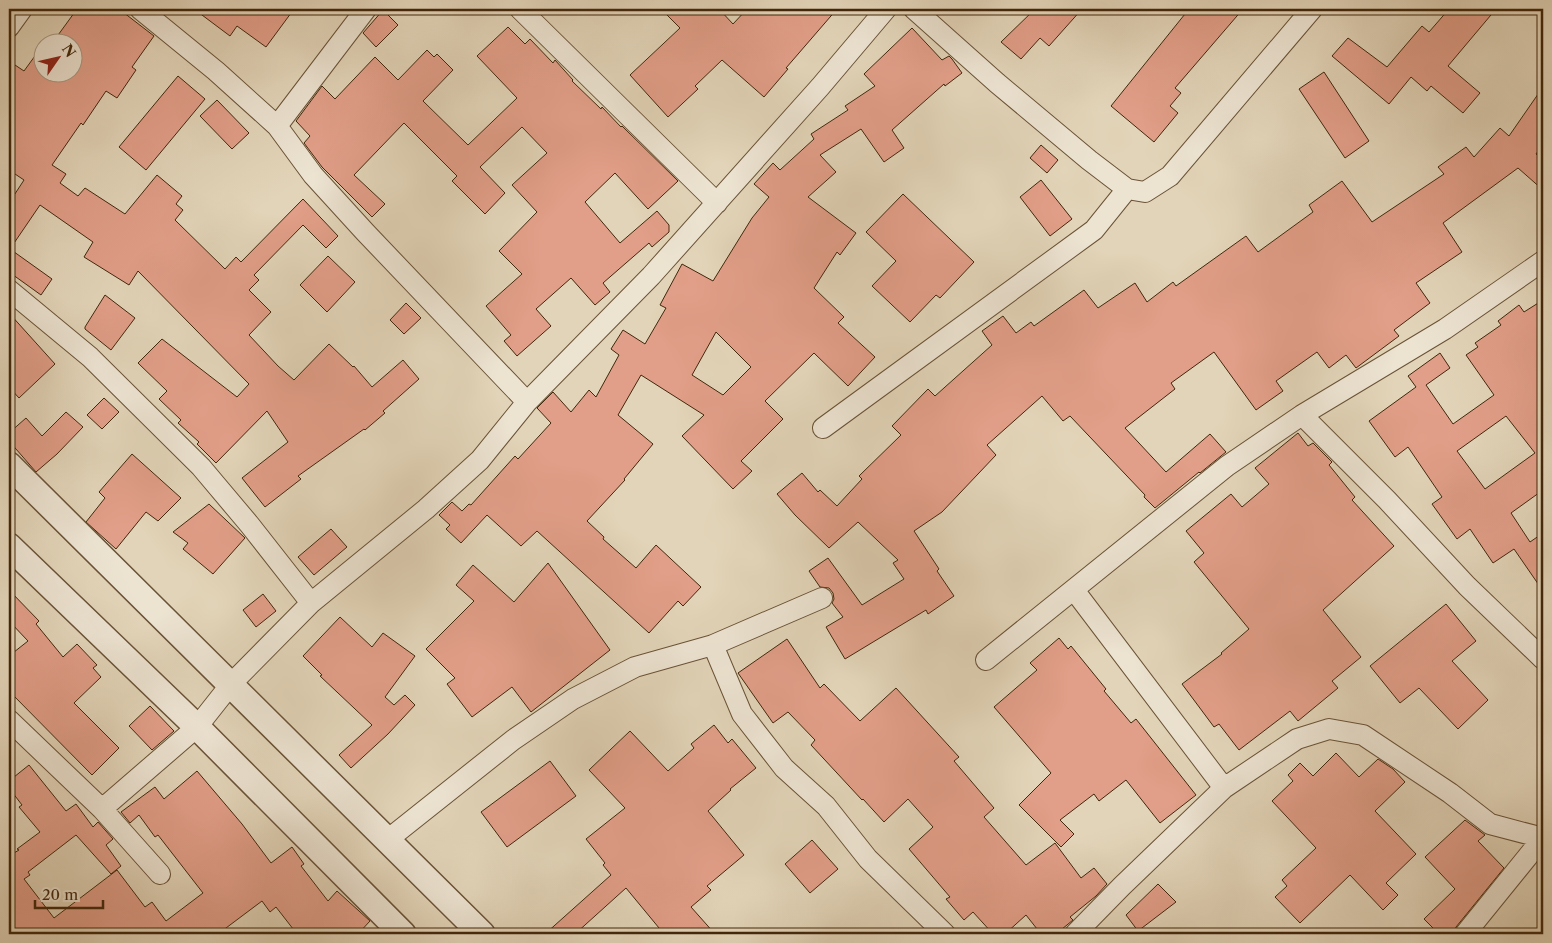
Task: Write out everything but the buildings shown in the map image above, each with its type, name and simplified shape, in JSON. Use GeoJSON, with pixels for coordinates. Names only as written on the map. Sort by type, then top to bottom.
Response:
{"type":"FeatureCollection","features":[{"type":"Feature","properties":{"kind":"street"},"geometry":{"type":"LineString","coordinates":[[9,27],[22,9]]}},
{"type":"Feature","properties":{"kind":"street"},"geometry":{"type":"LineString","coordinates":[[140,9],[216,71],[276,126],[313,175],[527,402]]}},
{"type":"Feature","properties":{"kind":"street"},"geometry":{"type":"LineString","coordinates":[[276,126],[366,9]]}},
{"type":"Feature","properties":{"kind":"street"},"geometry":{"type":"LineString","coordinates":[[520,9],[717,202]]}},
{"type":"Feature","properties":{"kind":"street"},"geometry":{"type":"LineString","coordinates":[[102,809],[197,727],[231,684],[311,603],[426,509],[480,460],[527,402],[651,276],[820,87],[886,9]]}},
{"type":"Feature","properties":{"kind":"street"},"geometry":{"type":"LineString","coordinates":[[914,9],[997,83],[1126,188],[1145,192],[1170,176],[1312,9]]}},
{"type":"Feature","properties":{"kind":"street"},"geometry":{"type":"LineString","coordinates":[[823,428],[1094,230],[1126,188]]}},
{"type":"Feature","properties":{"kind":"street"},"geometry":{"type":"LineString","coordinates":[[986,660],[1227,466],[1302,415],[1445,329],[1542,266]]}},
{"type":"Feature","properties":{"kind":"street"},"geometry":{"type":"LineString","coordinates":[[9,290],[90,357],[201,467],[250,524],[311,603]]}},
{"type":"Feature","properties":{"kind":"street"},"geometry":{"type":"LineString","coordinates":[[1302,415],[1387,500],[1467,586],[1543,658]]}},
{"type":"Feature","properties":{"kind":"street"},"geometry":{"type":"LineString","coordinates":[[9,465],[482,934]]}},
{"type":"Feature","properties":{"kind":"street"},"geometry":{"type":"LineString","coordinates":[[9,546],[197,727],[396,932]]}},
{"type":"Feature","properties":{"kind":"street"},"geometry":{"type":"LineString","coordinates":[[1074,590],[1224,788]]}},
{"type":"Feature","properties":{"kind":"street"},"geometry":{"type":"LineString","coordinates":[[386,840],[513,740],[574,699],[635,667],[713,645],[822,598]]}},
{"type":"Feature","properties":{"kind":"street"},"geometry":{"type":"LineString","coordinates":[[713,645],[742,714],[784,768],[826,806],[868,859],[945,934]]}},
{"type":"Feature","properties":{"kind":"street"},"geometry":{"type":"LineString","coordinates":[[9,720],[102,809],[160,874]]}},
{"type":"Feature","properties":{"kind":"street"},"geometry":{"type":"LineString","coordinates":[[1075,934],[1224,788],[1297,739],[1329,729],[1363,735],[1450,793],[1490,824],[1542,838],[1465,934]]}}]}
